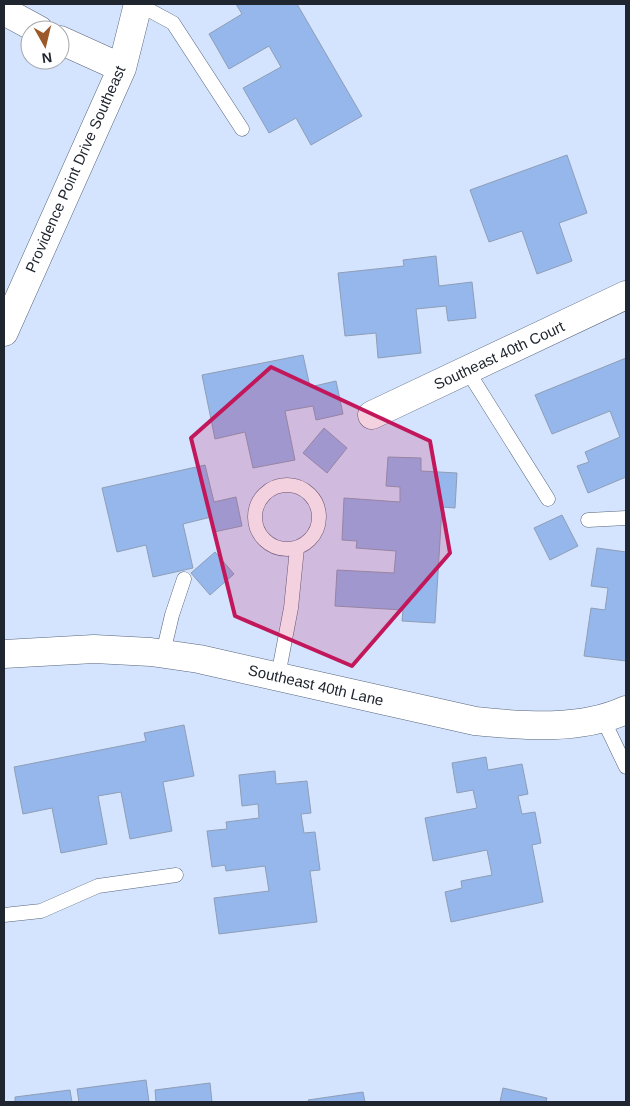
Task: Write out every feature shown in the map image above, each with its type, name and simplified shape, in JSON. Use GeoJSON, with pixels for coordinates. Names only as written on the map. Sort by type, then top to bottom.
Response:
{"type":"FeatureCollection","features":[{"type":"Feature","properties":{"kind":"street","name":"Providence Point Drive Southeast"},"geometry":{"type":"LineString","coordinates":[[4,332],[122,68],[138,4]]}},
{"type":"Feature","properties":{"kind":"street"},"geometry":{"type":"LineString","coordinates":[[4,11],[21,20]]}},
{"type":"Feature","properties":{"kind":"street"},"geometry":{"type":"LineString","coordinates":[[70,45],[122,68]]}},
{"type":"Feature","properties":{"kind":"street","name":"Southeast 40th Court"},"geometry":{"type":"LineString","coordinates":[[372,415],[626,295]]}},
{"type":"Feature","properties":{"kind":"street","name":"Southeast 40th Lane"},"geometry":{"type":"LineString","coordinates":[[4,654],[94,649],[163,653],[278,676],[475,721],[548,725],[614,714]]}},
{"type":"Feature","properties":{"kind":"lane"},"geometry":{"type":"LineString","coordinates":[[138,4],[173,23],[242,129]]}},
{"type":"Feature","properties":{"kind":"lane"},"geometry":{"type":"LineString","coordinates":[[467,370],[548,499]]}},
{"type":"Feature","properties":{"kind":"lane"},"geometry":{"type":"LineString","coordinates":[[292,485],[307,492],[317,504],[318,526],[314,535],[306,543],[296,548],[286,549],[267,542],[256,524],[258,504],[264,496],[282,486],[292,485]]}},
{"type":"Feature","properties":{"kind":"lane"},"geometry":{"type":"LineString","coordinates":[[588,520],[626,518]]}},
{"type":"Feature","properties":{"kind":"lane"},"geometry":{"type":"LineString","coordinates":[[278,676],[291,608],[296,548]]}},
{"type":"Feature","properties":{"kind":"lane"},"geometry":{"type":"LineString","coordinates":[[163,653],[172,615],[184,579]]}},
{"type":"Feature","properties":{"kind":"lane"},"geometry":{"type":"LineString","coordinates":[[614,714],[626,767]]}},
{"type":"Feature","properties":{"kind":"lane"},"geometry":{"type":"LineString","coordinates":[[4,914],[42,910],[98,886],[176,875]]}},
{"type":"Feature","properties":{"kind":"highlighted area"},"geometry":{"type":"Polygon","coordinates":[[[271,367],[430,441],[450,553],[352,666],[235,616],[191,438],[271,367]]]}},
{"type":"Feature","properties":{"kind":"building"},"geometry":{"type":"Polygon","coordinates":[[[236,4],[297,4],[362,116],[311,145],[296,118],[269,133],[243,88],[281,67],[269,46],[229,69],[209,34],[242,14],[236,4]]]}},
{"type":"Feature","properties":{"kind":"building"},"geometry":{"type":"Polygon","coordinates":[[[567,155],[587,213],[559,223],[572,261],[537,274],[522,231],[489,242],[470,190],[567,155]]]}},
{"type":"Feature","properties":{"kind":"building"},"geometry":{"type":"Polygon","coordinates":[[[436,256],[439,286],[472,282],[476,318],[448,321],[446,306],[416,309],[421,353],[378,358],[376,333],[345,336],[338,273],[404,266],[403,260],[436,256]]]}},
{"type":"Feature","properties":{"kind":"building"},"geometry":{"type":"Polygon","coordinates":[[[303,355],[310,387],[336,381],[343,414],[316,420],[313,406],[285,411],[295,460],[253,468],[245,432],[215,439],[202,375],[303,355]]]}},
{"type":"Feature","properties":{"kind":"building"},"geometry":{"type":"Polygon","coordinates":[[[626,358],[626,477],[588,493],[577,466],[589,462],[585,452],[620,437],[610,411],[552,434],[535,395],[626,358]]]}},
{"type":"Feature","properties":{"kind":"building"},"geometry":{"type":"Polygon","coordinates":[[[324,428],[347,448],[327,473],[303,453],[324,428]]]}},
{"type":"Feature","properties":{"kind":"building"},"geometry":{"type":"Polygon","coordinates":[[[388,457],[421,458],[421,471],[457,473],[455,508],[442,507],[435,623],[402,621],[403,610],[335,606],[337,570],[394,573],[396,551],[356,548],[357,541],[342,540],[344,498],[400,502],[400,487],[386,486],[388,457]]]}},
{"type":"Feature","properties":{"kind":"building"},"geometry":{"type":"Polygon","coordinates":[[[205,465],[214,502],[236,497],[242,526],[214,532],[211,517],[183,524],[193,568],[153,577],[146,545],[117,552],[102,488],[205,465]]]}},
{"type":"Feature","properties":{"kind":"building"},"geometry":{"type":"Polygon","coordinates":[[[562,515],[578,546],[550,560],[534,528],[562,515]]]}},
{"type":"Feature","properties":{"kind":"building"},"geometry":{"type":"Polygon","coordinates":[[[597,548],[626,552],[626,661],[584,656],[591,608],[605,610],[608,588],[591,586],[597,548]]]}},
{"type":"Feature","properties":{"kind":"building"},"geometry":{"type":"Polygon","coordinates":[[[215,552],[234,574],[210,595],[191,573],[215,552]]]}},
{"type":"Feature","properties":{"kind":"building"},"geometry":{"type":"Polygon","coordinates":[[[184,725],[194,776],[163,782],[172,831],[130,839],[121,792],[98,796],[107,844],[61,853],[52,808],[23,814],[14,767],[146,741],[144,733],[184,725]]]}},
{"type":"Feature","properties":{"kind":"building"},"geometry":{"type":"Polygon","coordinates":[[[486,757],[488,770],[522,764],[528,794],[518,796],[522,814],[535,812],[541,843],[532,845],[543,902],[451,922],[445,892],[462,888],[461,881],[492,875],[487,850],[433,861],[425,818],[477,808],[473,790],[457,793],[452,763],[486,757]]]}},
{"type":"Feature","properties":{"kind":"building"},"geometry":{"type":"Polygon","coordinates":[[[275,771],[276,784],[307,781],[311,813],[301,814],[304,833],[315,832],[320,870],[310,871],[317,922],[219,934],[214,898],[269,891],[265,866],[226,871],[225,865],[212,867],[207,831],[227,829],[226,822],[259,818],[258,804],[242,806],[239,775],[275,771]]]}},
{"type":"Feature","properties":{"kind":"building"},"geometry":{"type":"Polygon","coordinates":[[[146,1080],[149,1102],[79,1102],[77,1089],[146,1080]]]}},
{"type":"Feature","properties":{"kind":"building"},"geometry":{"type":"Polygon","coordinates":[[[210,1083],[212,1102],[156,1102],[155,1090],[210,1083]]]}},
{"type":"Feature","properties":{"kind":"building"},"geometry":{"type":"Polygon","coordinates":[[[503,1088],[547,1098],[546,1102],[500,1102],[503,1088]]]}},
{"type":"Feature","properties":{"kind":"building"},"geometry":{"type":"Polygon","coordinates":[[[70,1090],[72,1102],[15,1102],[15,1097],[70,1090]]]}},
{"type":"Feature","properties":{"kind":"building"},"geometry":{"type":"Polygon","coordinates":[[[363,1092],[365,1102],[309,1102],[308,1100],[363,1092]]]}}]}
